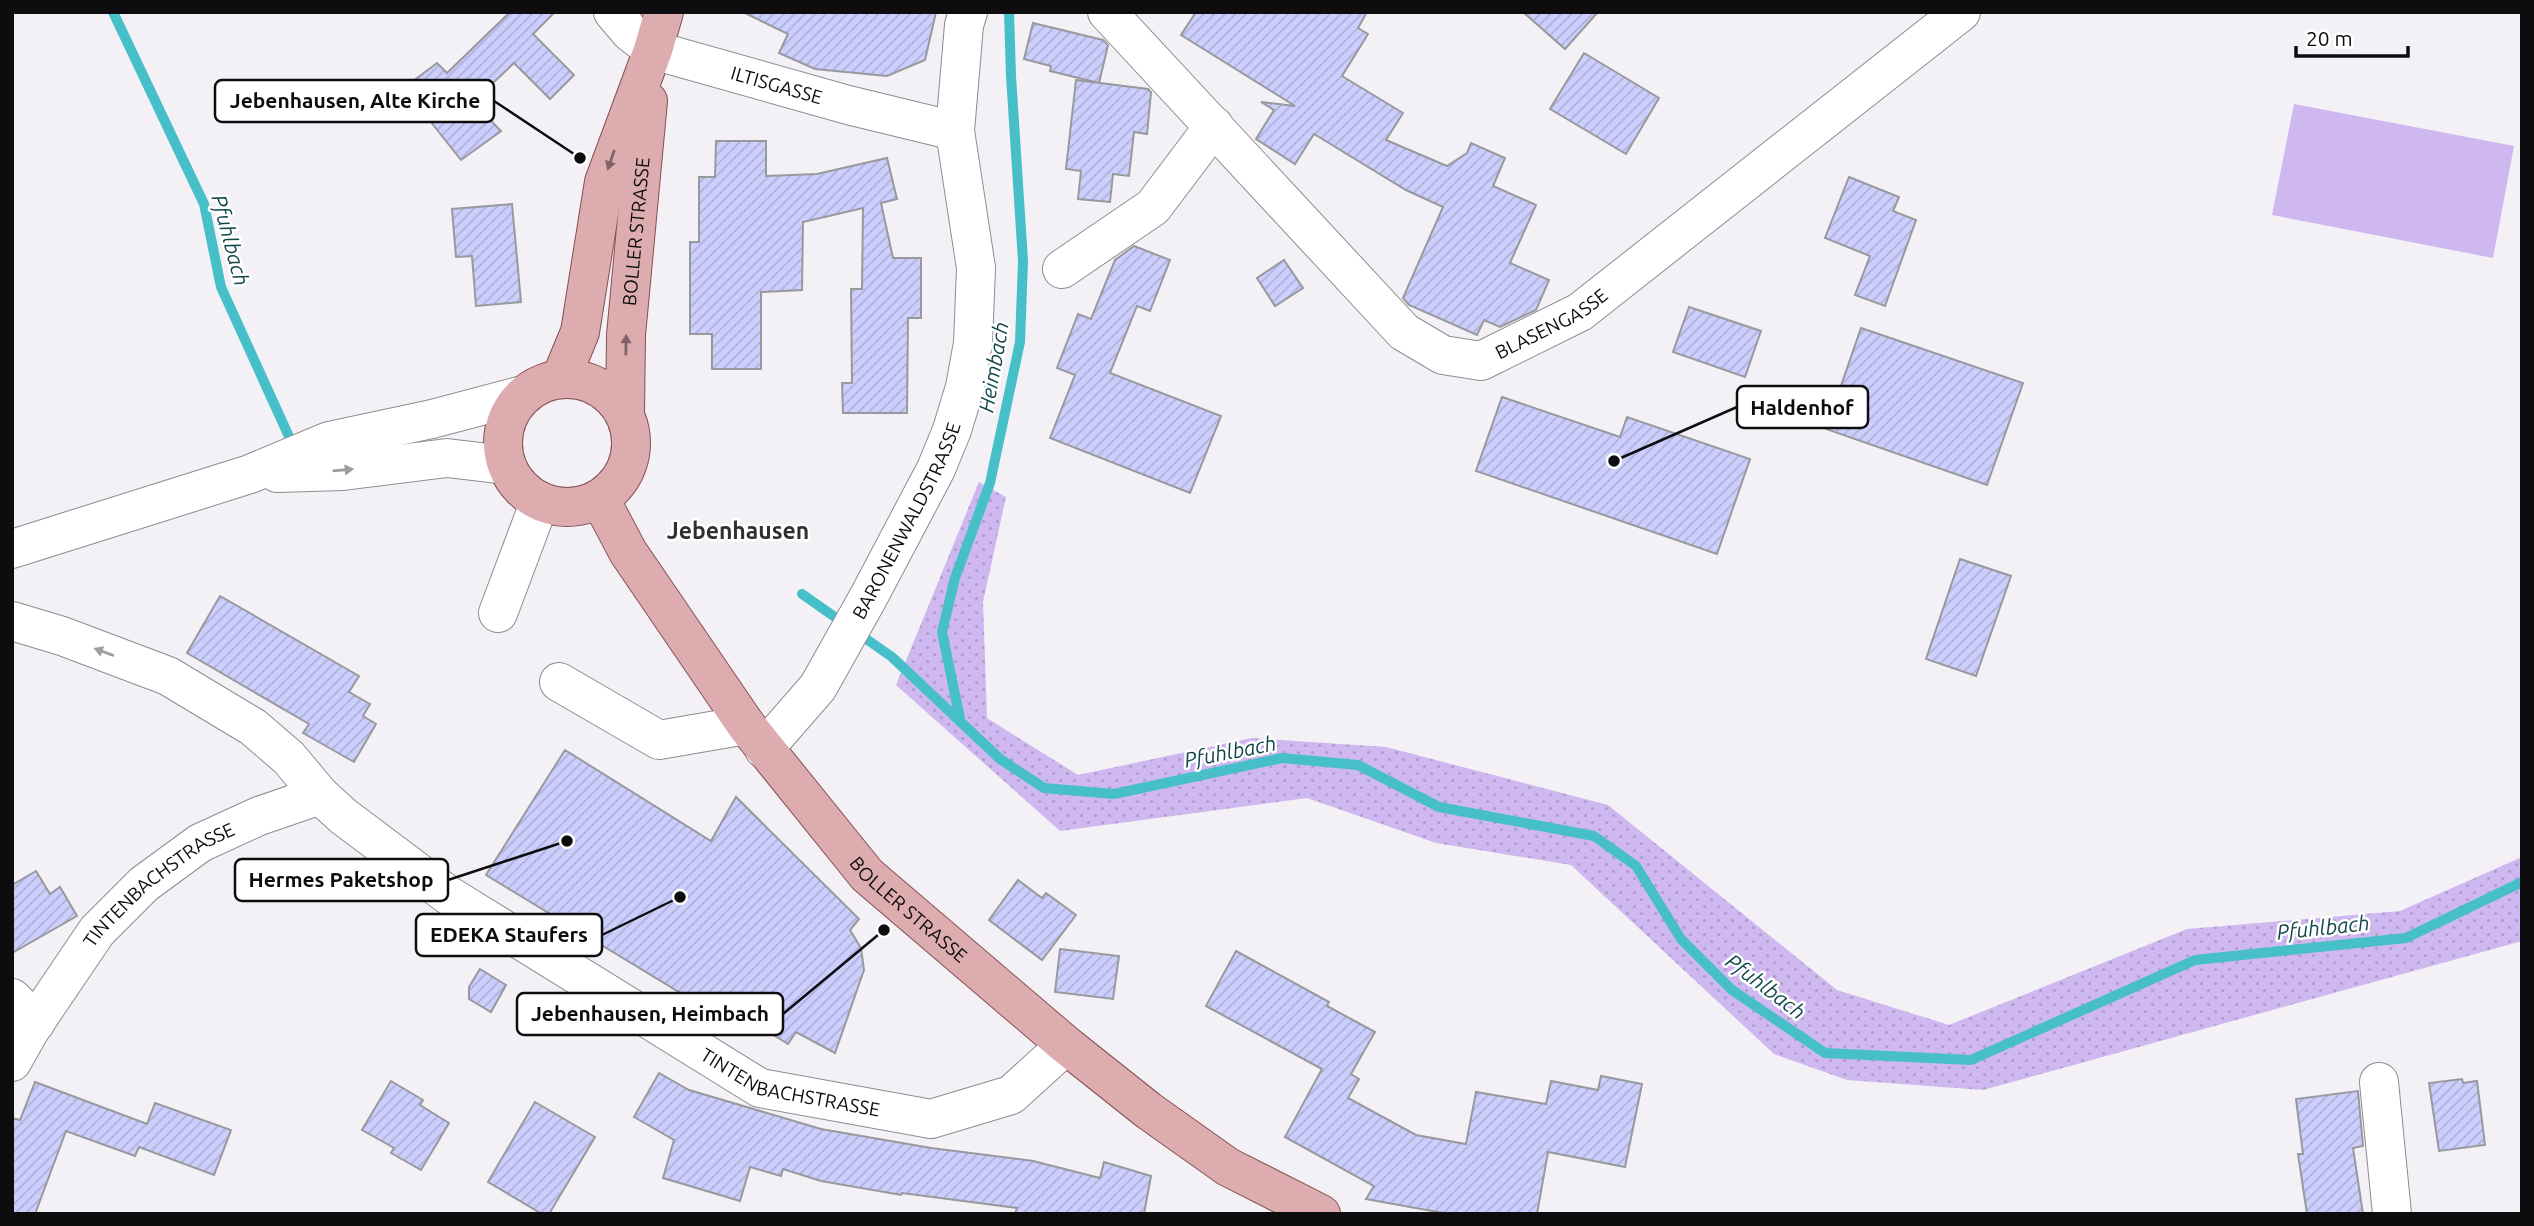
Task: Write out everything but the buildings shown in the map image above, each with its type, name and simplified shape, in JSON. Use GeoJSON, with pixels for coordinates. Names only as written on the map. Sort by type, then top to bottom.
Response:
{"type":"FeatureCollection","features":[{"type":"Feature","properties":{"kind":"main road","name":"BOLLER STRASSE"},"geometry":{"type":"LineString","coordinates":[[561,378],[580,332],[604,182],[653,51],[664,12]]}},
{"type":"Feature","properties":{"kind":"main road","name":"BOLLER STRASSE"},"geometry":{"type":"LineString","coordinates":[[625,413],[626,335],[653,51]]}},
{"type":"Feature","properties":{"kind":"main road"},"geometry":{"type":"LineString","coordinates":[[561,378],[580,379],[598,386],[614,398],[625,413],[631,432],[631,452],[626,470],[615,486],[600,499],[580,506],[559,507],[540,501],[525,492],[506,465],[503,447],[504,428],[511,410],[523,396],[541,384],[561,378]]}},
{"type":"Feature","properties":{"kind":"main road","name":"BOLLER STRASSE"},"geometry":{"type":"LineString","coordinates":[[600,499],[628,552],[755,737],[867,875],[1066,1045],[1149,1111],[1228,1167],[1307,1211]]}},
{"type":"Feature","properties":{"kind":"street","name":"ILTISGASSE"},"geometry":{"type":"LineString","coordinates":[[613,12],[635,37],[653,51],[848,105],[955,131]]}},
{"type":"Feature","properties":{"kind":"street","name":"BARONENWALDSTRASSE"},"geometry":{"type":"LineString","coordinates":[[755,737],[818,687],[936,469],[965,387],[973,343],[976,268],[955,131],[962,34],[968,12]]}},
{"type":"Feature","properties":{"kind":"street","name":"BLASENGASSE"},"geometry":{"type":"LineString","coordinates":[[1107,12],[1404,332],[1443,355],[1481,361],[1580,312],[1961,12]]}},
{"type":"Feature","properties":{"kind":"street"},"geometry":{"type":"LineString","coordinates":[[1062,269],[1153,207],[1214,126]]}},
{"type":"Feature","properties":{"kind":"street"},"geometry":{"type":"LineString","coordinates":[[12,549],[250,474],[329,441],[523,396]]}},
{"type":"Feature","properties":{"kind":"street"},"geometry":{"type":"LineString","coordinates":[[250,474],[343,471],[447,458],[506,465]]}},
{"type":"Feature","properties":{"kind":"street"},"geometry":{"type":"LineString","coordinates":[[498,613],[540,501]]}},
{"type":"Feature","properties":{"kind":"street","name":"TINTENBACHSTRASSE"},"geometry":{"type":"LineString","coordinates":[[12,621],[62,636],[168,676],[253,727],[289,758],[320,795],[343,816],[448,895],[760,1088],[931,1119],[1010,1095],[1066,1045]]}},
{"type":"Feature","properties":{"kind":"street"},"geometry":{"type":"LineString","coordinates":[[559,682],[659,740],[755,737]]}},
{"type":"Feature","properties":{"kind":"street","name":"TINTENBACHSTRASSE"},"geometry":{"type":"LineString","coordinates":[[12,1062],[24,1010],[96,931],[144,884],[200,843],[258,816],[320,795]]}},
{"type":"Feature","properties":{"kind":"street"},"geometry":{"type":"LineString","coordinates":[[2379,1082],[2392,1214]]}},
{"type":"Feature","properties":{"kind":"shaded area"},"geometry":{"type":"Polygon","coordinates":[[[2294,104],[2514,146],[2493,258],[2272,215],[2294,104]]]}},
{"type":"Feature","properties":{"kind":"shaded area"},"geometry":{"type":"Polygon","coordinates":[[[979,482],[1006,497],[983,602],[987,718],[1078,775],[1252,738],[1386,747],[1608,805],[1837,990],[1949,1025],[2187,929],[2400,911],[2522,857],[2522,941],[1983,1090],[1847,1080],[1774,1054],[1571,865],[1436,843],[1307,798],[1060,831],[896,685],[979,482]]]}},
{"type":"Feature","properties":{"kind":"waterway","name":"Pfuhlbach"},"geometry":{"type":"LineString","coordinates":[[113,12],[204,204],[221,287],[291,441]]}},
{"type":"Feature","properties":{"kind":"waterway","name":"Heimbach"},"geometry":{"type":"LineString","coordinates":[[960,719],[942,632],[955,578],[990,483],[1020,342],[1023,261],[1009,12]]}},
{"type":"Feature","properties":{"kind":"waterway","name":"Pfuhlbach"},"geometry":{"type":"LineString","coordinates":[[802,594],[892,657],[1000,759],[1044,788],[1114,794],[1282,758],[1358,765],[1439,807],[1594,836],[1636,866],[1681,939],[1732,990],[1825,1053],[1971,1060],[2195,960],[2406,938],[2522,882]]}},
{"type":"Feature","properties":{"kind":"place","name":"Jebenhausen, Alte Kirche"},"geometry":{"type":"Point","coordinates":[580,158]}},
{"type":"Feature","properties":{"kind":"place","name":"Haldenhof"},"geometry":{"type":"Point","coordinates":[1614,461]}},
{"type":"Feature","properties":{"kind":"place","name":"Hermes Paketshop"},"geometry":{"type":"Point","coordinates":[567,841]}},
{"type":"Feature","properties":{"kind":"place","name":"EDEKA Staufers"},"geometry":{"type":"Point","coordinates":[680,897]}},
{"type":"Feature","properties":{"kind":"place","name":"Jebenhausen, Heimbach"},"geometry":{"type":"Point","coordinates":[884,930]}},
{"type":"Feature","properties":{"kind":"district","name":"Jebenhausen"},"geometry":{"type":"Point","coordinates":[738,530]}}]}
